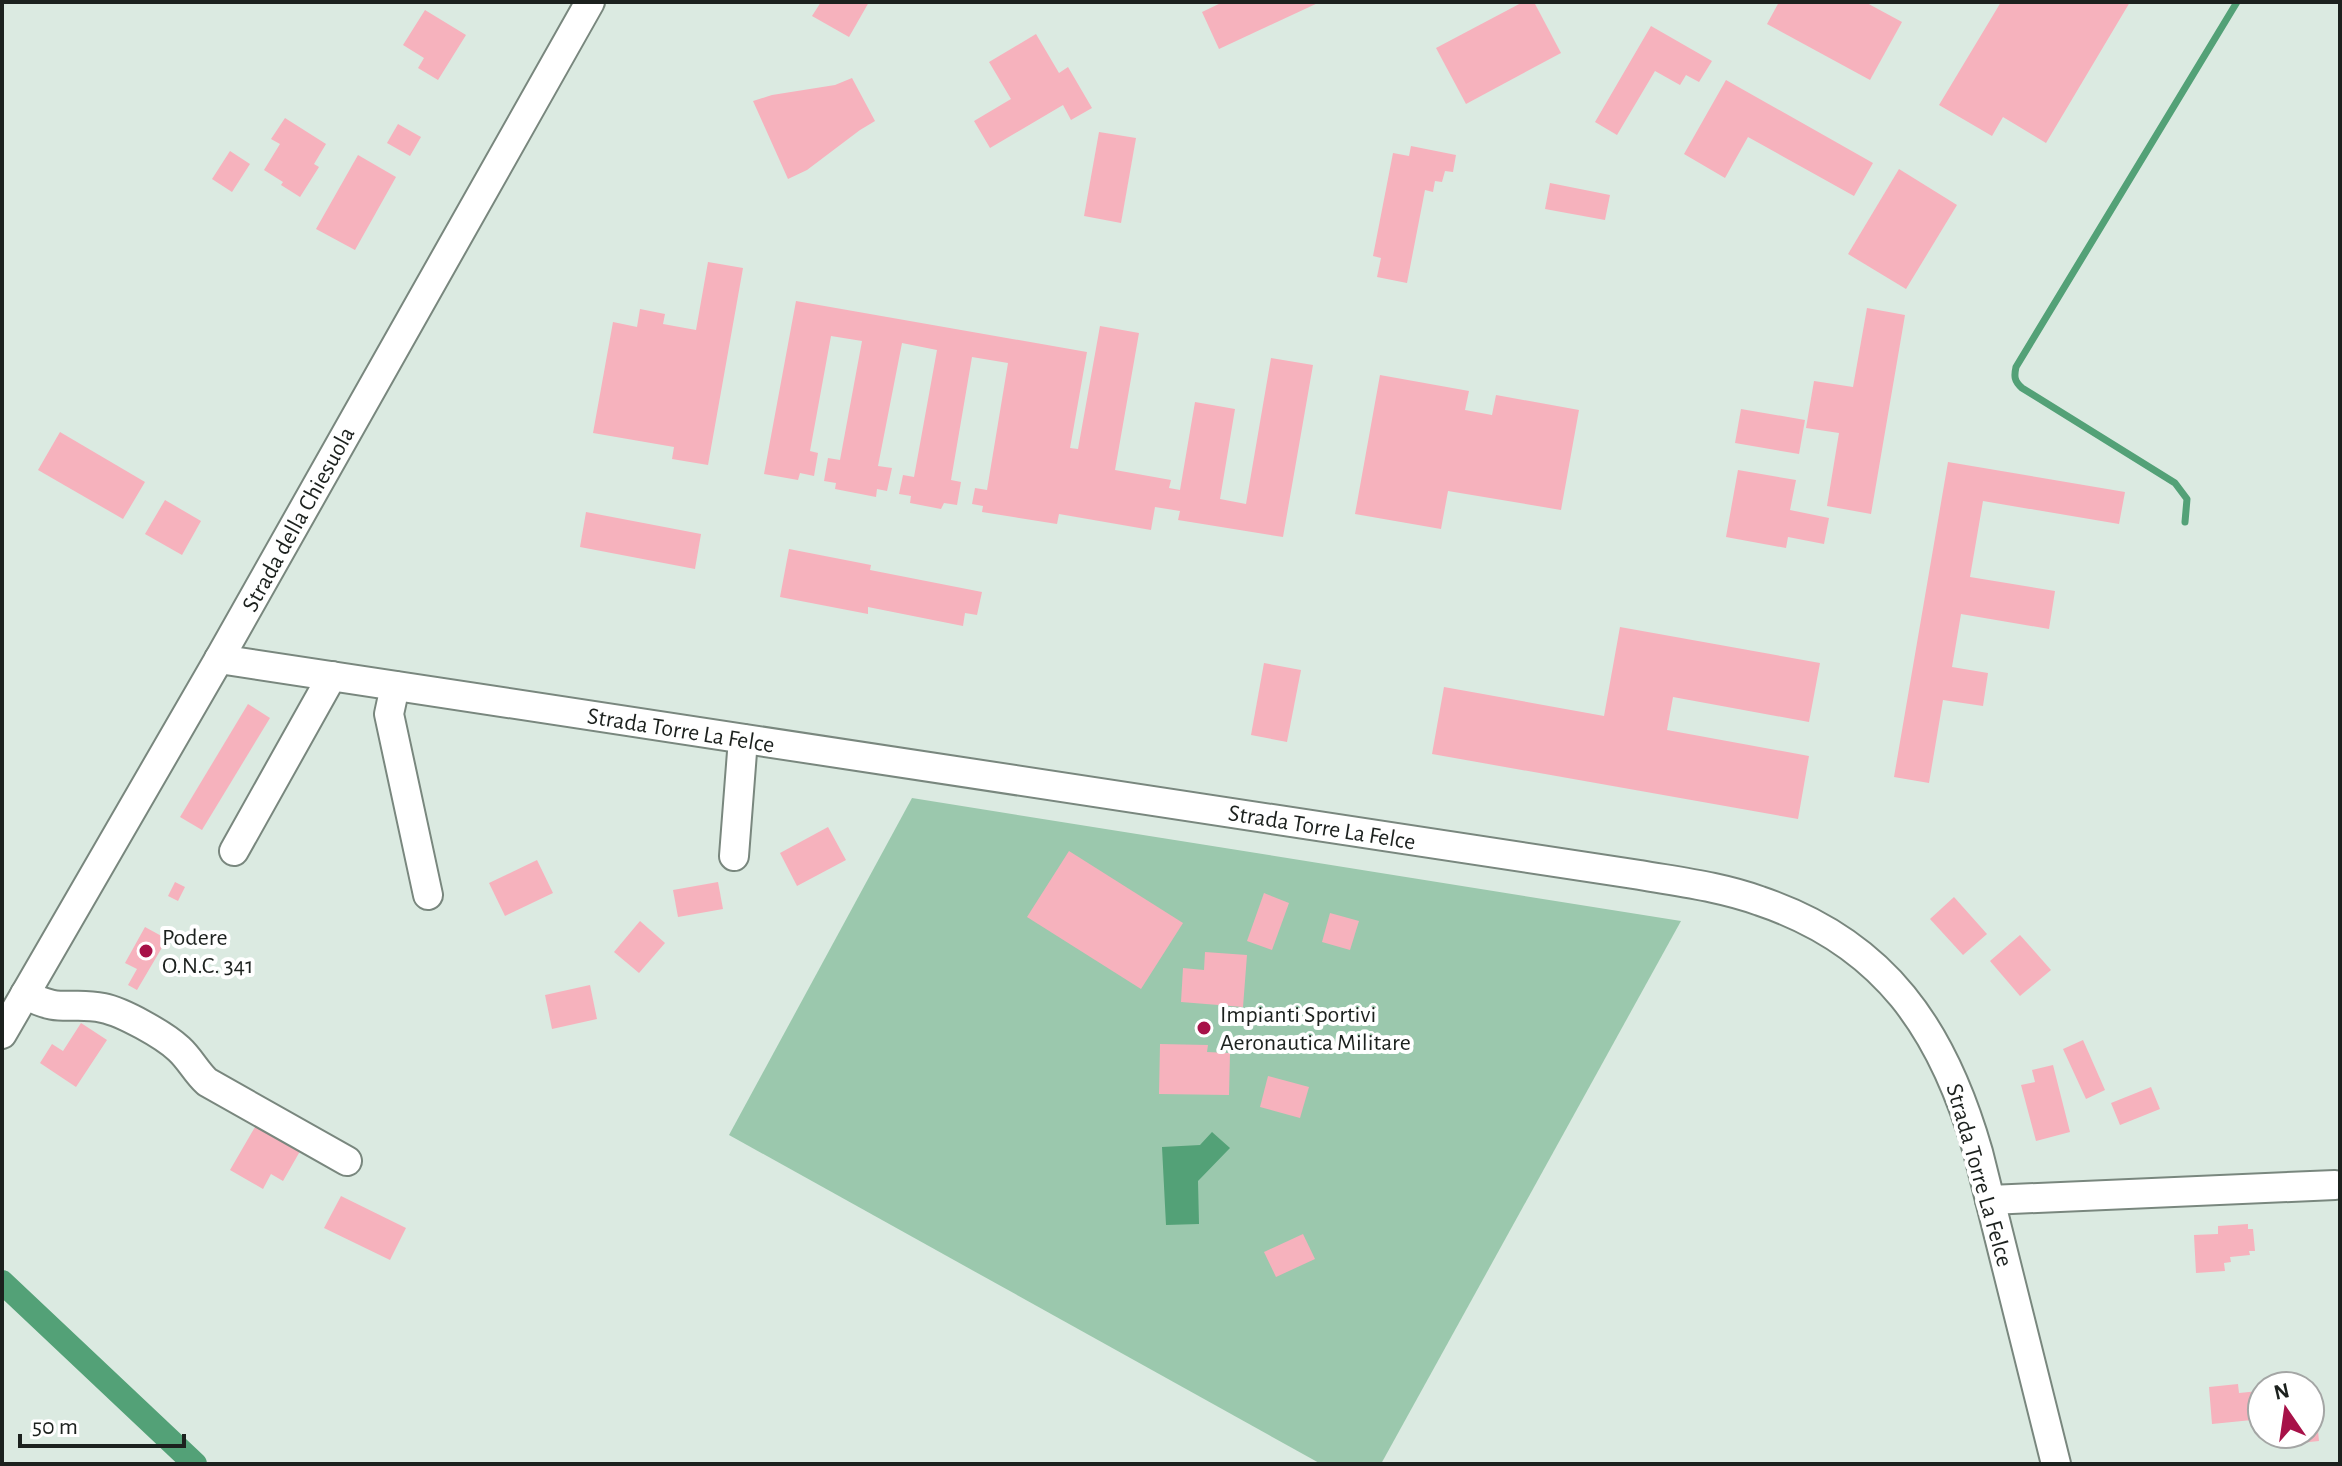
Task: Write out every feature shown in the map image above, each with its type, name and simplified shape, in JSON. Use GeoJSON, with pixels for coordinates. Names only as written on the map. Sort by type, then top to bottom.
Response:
{"type":"FeatureCollection","features":[{"type":"Feature","properties":{"kind":"street","name":"Strada della Chiesuola"},"geometry":{"type":"LineString","coordinates":[[2,1034],[219,659],[590,2]]}},
{"type":"Feature","properties":{"kind":"street","name":"Strada Torre La Felce"},"geometry":{"type":"LineString","coordinates":[[219,659],[1640,875],[1759,900],[1809,921],[1837,937],[1883,974],[1932,1037],[1953,1078],[1972,1131],[2056,1464]]}},
{"type":"Feature","properties":{"kind":"street"},"geometry":{"type":"LineString","coordinates":[[234,851],[332,676]]}},
{"type":"Feature","properties":{"kind":"street"},"geometry":{"type":"LineString","coordinates":[[395,686],[389,714],[428,895]]}},
{"type":"Feature","properties":{"kind":"street"},"geometry":{"type":"LineString","coordinates":[[734,856],[743,739]]}},
{"type":"Feature","properties":{"kind":"street"},"geometry":{"type":"LineString","coordinates":[[25,994],[47,1005],[96,1007],[125,1016],[181,1051],[207,1082],[347,1161]]}},
{"type":"Feature","properties":{"kind":"street"},"geometry":{"type":"LineString","coordinates":[[1990,1200],[2335,1185]]}},
{"type":"Feature","properties":{"kind":"shaded area","name":"Impianti Sportivi Aeronautica Militare"},"geometry":{"type":"Polygon","coordinates":[[[912,798],[1681,921],[1381,1464],[1321,1464],[729,1135],[912,798]]]}},
{"type":"Feature","properties":{"kind":"shaded area"},"geometry":{"type":"Polygon","coordinates":[[[1212,1132],[1230,1148],[1198,1181],[1199,1224],[1166,1225],[1162,1147],[1200,1145],[1212,1132]]]}},
{"type":"Feature","properties":{"kind":"building"},"geometry":{"type":"Polygon","coordinates":[[[821,2],[869,2],[849,37],[812,16],[821,2]]]}},
{"type":"Feature","properties":{"kind":"building"},"geometry":{"type":"Polygon","coordinates":[[[1223,2],[1320,2],[1219,49],[1202,12],[1223,2]]]}},
{"type":"Feature","properties":{"kind":"building"},"geometry":{"type":"Polygon","coordinates":[[[1523,2],[1534,2],[1561,53],[1466,104],[1436,48],[1523,2]]]}},
{"type":"Feature","properties":{"kind":"building"},"geometry":{"type":"Polygon","coordinates":[[[1779,2],[1865,2],[1902,22],[1870,80],[1767,24],[1779,2]]]}},
{"type":"Feature","properties":{"kind":"building"},"geometry":{"type":"Polygon","coordinates":[[[2001,2],[2130,2],[2046,143],[2003,117],[1992,136],[1939,105],[2001,2]]]}},
{"type":"Feature","properties":{"kind":"building"},"geometry":{"type":"Polygon","coordinates":[[[425,10],[466,35],[438,80],[418,68],[424,58],[403,45],[425,10]]]}},
{"type":"Feature","properties":{"kind":"building"},"geometry":{"type":"Polygon","coordinates":[[[1651,26],[1712,61],[1699,82],[1686,75],[1680,85],[1655,71],[1617,135],[1595,122],[1651,26]]]}},
{"type":"Feature","properties":{"kind":"building"},"geometry":{"type":"Polygon","coordinates":[[[1036,34],[1059,73],[1068,67],[1092,108],[1071,120],[1063,105],[990,148],[974,121],[1011,99],[989,62],[1036,34]]]}},
{"type":"Feature","properties":{"kind":"building"},"geometry":{"type":"Polygon","coordinates":[[[852,78],[875,121],[807,170],[788,179],[753,101],[835,85],[852,78]]]}},
{"type":"Feature","properties":{"kind":"building"},"geometry":{"type":"Polygon","coordinates":[[[1726,80],[1873,163],[1854,196],[1748,137],[1725,178],[1684,154],[1726,80]]]}},
{"type":"Feature","properties":{"kind":"building"},"geometry":{"type":"Polygon","coordinates":[[[285,118],[326,144],[314,164],[319,167],[300,197],[264,170],[280,144],[271,139],[285,118]]]}},
{"type":"Feature","properties":{"kind":"building"},"geometry":{"type":"Polygon","coordinates":[[[398,124],[421,137],[410,156],[387,143],[398,124]]]}},
{"type":"Feature","properties":{"kind":"building"},"geometry":{"type":"Polygon","coordinates":[[[1099,132],[1136,138],[1121,223],[1084,216],[1099,132]]]}},
{"type":"Feature","properties":{"kind":"building"},"geometry":{"type":"Polygon","coordinates":[[[1411,146],[1456,155],[1453,172],[1445,171],[1442,182],[1435,181],[1433,192],[1425,190],[1407,283],[1377,277],[1381,258],[1373,256],[1393,153],[1409,156],[1411,146]]]}},
{"type":"Feature","properties":{"kind":"building"},"geometry":{"type":"Polygon","coordinates":[[[230,151],[250,164],[232,192],[212,179],[230,151]]]}},
{"type":"Feature","properties":{"kind":"building"},"geometry":{"type":"Polygon","coordinates":[[[358,155],[396,177],[355,250],[316,229],[358,155]]]}},
{"type":"Feature","properties":{"kind":"building"},"geometry":{"type":"Polygon","coordinates":[[[1899,169],[1957,205],[1906,289],[1848,254],[1899,169]]]}},
{"type":"Feature","properties":{"kind":"building"},"geometry":{"type":"Polygon","coordinates":[[[1550,183],[1610,195],[1605,220],[1545,209],[1550,183]]]}},
{"type":"Feature","properties":{"kind":"building"},"geometry":{"type":"Polygon","coordinates":[[[708,262],[743,268],[708,465],[672,459],[674,447],[593,433],[613,322],[637,327],[640,309],[665,314],[663,324],[696,330],[708,262]]]}},
{"type":"Feature","properties":{"kind":"building"},"geometry":{"type":"Polygon","coordinates":[[[796,301],[1087,352],[1070,448],[1078,449],[1100,326],[1139,333],[1115,470],[1171,480],[1169,488],[1180,490],[1195,402],[1235,409],[1220,499],[1246,504],[1271,358],[1313,365],[1283,537],[1178,520],[1180,511],[1155,507],[1151,530],[1059,514],[1057,524],[982,512],[983,506],[972,504],[975,488],[987,490],[1008,363],[972,357],[951,480],[961,482],[957,505],[944,503],[941,509],[910,503],[911,496],[899,494],[903,475],[914,477],[937,350],[902,343],[878,466],[892,468],[887,491],[877,489],[876,497],[835,489],[836,483],[824,481],[828,458],[840,460],[862,341],[831,336],[810,451],[818,453],[814,476],[800,473],[798,480],[764,474],[796,301]]]}},
{"type":"Feature","properties":{"kind":"building"},"geometry":{"type":"Polygon","coordinates":[[[1867,308],[1905,315],[1871,514],[1827,506],[1839,433],[1806,428],[1814,381],[1853,387],[1867,308]]]}},
{"type":"Feature","properties":{"kind":"building"},"geometry":{"type":"Polygon","coordinates":[[[1380,375],[1469,391],[1465,410],[1492,415],[1496,395],[1579,410],[1561,510],[1448,491],[1441,529],[1355,514],[1380,375]]]}},
{"type":"Feature","properties":{"kind":"building"},"geometry":{"type":"Polygon","coordinates":[[[1741,409],[1805,420],[1799,454],[1735,443],[1741,409]]]}},
{"type":"Feature","properties":{"kind":"building"},"geometry":{"type":"Polygon","coordinates":[[[60,432],[145,482],[123,519],[38,470],[60,432]]]}},
{"type":"Feature","properties":{"kind":"building"},"geometry":{"type":"Polygon","coordinates":[[[1948,462],[2125,492],[2119,524],[1983,501],[1970,577],[2055,591],[2049,629],[1961,614],[1952,667],[1988,673],[1983,706],[1943,700],[1929,783],[1894,777],[1948,462]]]}},
{"type":"Feature","properties":{"kind":"building"},"geometry":{"type":"Polygon","coordinates":[[[1738,470],[1796,480],[1790,510],[1829,518],[1824,544],[1788,537],[1786,548],[1726,537],[1738,470]]]}},
{"type":"Feature","properties":{"kind":"building"},"geometry":{"type":"Polygon","coordinates":[[[165,500],[201,521],[182,555],[145,534],[165,500]]]}},
{"type":"Feature","properties":{"kind":"building"},"geometry":{"type":"Polygon","coordinates":[[[586,512],[701,534],[695,569],[580,547],[586,512]]]}},
{"type":"Feature","properties":{"kind":"building"},"geometry":{"type":"Polygon","coordinates":[[[789,549],[871,565],[870,570],[982,592],[977,615],[965,613],[963,626],[868,607],[868,614],[780,597],[789,549]]]}},
{"type":"Feature","properties":{"kind":"building"},"geometry":{"type":"Polygon","coordinates":[[[1620,627],[1820,663],[1809,722],[1673,697],[1667,730],[1809,756],[1798,819],[1432,754],[1444,687],[1604,716],[1620,627]]]}},
{"type":"Feature","properties":{"kind":"building"},"geometry":{"type":"Polygon","coordinates":[[[1264,663],[1301,670],[1287,742],[1251,735],[1264,663]]]}},
{"type":"Feature","properties":{"kind":"building"},"geometry":{"type":"Polygon","coordinates":[[[248,704],[270,718],[202,830],[180,817],[248,704]]]}},
{"type":"Feature","properties":{"kind":"building"},"geometry":{"type":"Polygon","coordinates":[[[828,827],[846,860],[797,886],[780,853],[828,827]]]}},
{"type":"Feature","properties":{"kind":"building"},"geometry":{"type":"Polygon","coordinates":[[[1069,851],[1183,923],[1141,989],[1027,917],[1069,851]]]}},
{"type":"Feature","properties":{"kind":"building"},"geometry":{"type":"Polygon","coordinates":[[[537,860],[553,893],[505,916],[489,883],[537,860]]]}},
{"type":"Feature","properties":{"kind":"building"},"geometry":{"type":"Polygon","coordinates":[[[175,882],[185,887],[178,901],[168,896],[175,882]]]}},
{"type":"Feature","properties":{"kind":"building"},"geometry":{"type":"Polygon","coordinates":[[[718,882],[723,909],[678,917],[673,890],[718,882]]]}},
{"type":"Feature","properties":{"kind":"building"},"geometry":{"type":"Polygon","coordinates":[[[1264,893],[1289,903],[1272,950],[1247,941],[1264,893]]]}},
{"type":"Feature","properties":{"kind":"building"},"geometry":{"type":"Polygon","coordinates":[[[1954,897],[1987,934],[1963,955],[1930,919],[1954,897]]]}},
{"type":"Feature","properties":{"kind":"building"},"geometry":{"type":"Polygon","coordinates":[[[1330,913],[1359,921],[1350,950],[1322,942],[1330,913]]]}},
{"type":"Feature","properties":{"kind":"building"},"geometry":{"type":"Polygon","coordinates":[[[640,921],[665,943],[639,973],[614,952],[640,921]]]}},
{"type":"Feature","properties":{"kind":"building","name":"Podere O.N.C. 341"},"geometry":{"type":"Polygon","coordinates":[[[145,927],[167,939],[137,990],[128,985],[137,969],[125,963],[145,927]]]}},
{"type":"Feature","properties":{"kind":"building"},"geometry":{"type":"Polygon","coordinates":[[[2020,935],[2051,970],[2020,996],[1990,961],[2020,935]]]}},
{"type":"Feature","properties":{"kind":"building"},"geometry":{"type":"Polygon","coordinates":[[[1205,952],[1247,955],[1243,1007],[1181,1002],[1183,968],[1204,970],[1205,952]]]}},
{"type":"Feature","properties":{"kind":"building"},"geometry":{"type":"Polygon","coordinates":[[[590,985],[597,1019],[552,1029],[545,995],[590,985]]]}},
{"type":"Feature","properties":{"kind":"building"},"geometry":{"type":"Polygon","coordinates":[[[81,1023],[107,1040],[76,1087],[40,1063],[52,1044],[63,1051],[81,1023]]]}},
{"type":"Feature","properties":{"kind":"building"},"geometry":{"type":"Polygon","coordinates":[[[2083,1040],[2105,1090],[2086,1099],[2063,1049],[2083,1040]]]}},
{"type":"Feature","properties":{"kind":"building"},"geometry":{"type":"Polygon","coordinates":[[[1160,1044],[1208,1045],[1207,1052],[1230,1053],[1229,1095],[1159,1094],[1160,1044]]]}},
{"type":"Feature","properties":{"kind":"building"},"geometry":{"type":"Polygon","coordinates":[[[2053,1065],[2070,1132],[2036,1141],[2021,1085],[2035,1082],[2032,1070],[2053,1065]]]}},
{"type":"Feature","properties":{"kind":"building"},"geometry":{"type":"Polygon","coordinates":[[[1268,1076],[1309,1087],[1300,1118],[1260,1107],[1268,1076]]]}},
{"type":"Feature","properties":{"kind":"building"},"geometry":{"type":"Polygon","coordinates":[[[2151,1087],[2160,1109],[2120,1125],[2111,1103],[2151,1087]]]}},
{"type":"Feature","properties":{"kind":"building"},"geometry":{"type":"Polygon","coordinates":[[[259,1120],[303,1146],[283,1181],[271,1174],[263,1189],[230,1170],[259,1120]]]}},
{"type":"Feature","properties":{"kind":"building"},"geometry":{"type":"Polygon","coordinates":[[[341,1196],[406,1228],[390,1260],[324,1228],[341,1196]]]}},
{"type":"Feature","properties":{"kind":"building"},"geometry":{"type":"Polygon","coordinates":[[[2248,1224],[2248,1229],[2253,1229],[2255,1251],[2249,1251],[2250,1255],[2230,1257],[2231,1262],[2224,1263],[2225,1271],[2196,1273],[2194,1235],[2218,1234],[2218,1226],[2248,1224]]]}},
{"type":"Feature","properties":{"kind":"building"},"geometry":{"type":"Polygon","coordinates":[[[1303,1234],[1315,1259],[1276,1277],[1264,1252],[1303,1234]]]}},
{"type":"Feature","properties":{"kind":"building"},"geometry":{"type":"Polygon","coordinates":[[[2238,1384],[2239,1393],[2246,1392],[2246,1421],[2212,1424],[2209,1387],[2238,1384]]]}},
{"type":"Feature","properties":{"kind":"waterway"},"geometry":{"type":"LineString","coordinates":[[2185,522],[2187,499],[2175,483],[2022,388],[2016,381],[2015,373],[2237,2]]}},
{"type":"Feature","properties":{"kind":"waterway"},"geometry":{"type":"LineString","coordinates":[[2,1282],[195,1464]]}},
{"type":"Feature","properties":{"kind":"place","name":"Podere O.N.C. 341"},"geometry":{"type":"Point","coordinates":[146,951]}},
{"type":"Feature","properties":{"kind":"place","name":"Impianti Sportivi Aeronautica Militare"},"geometry":{"type":"Point","coordinates":[1204,1028]}}]}
